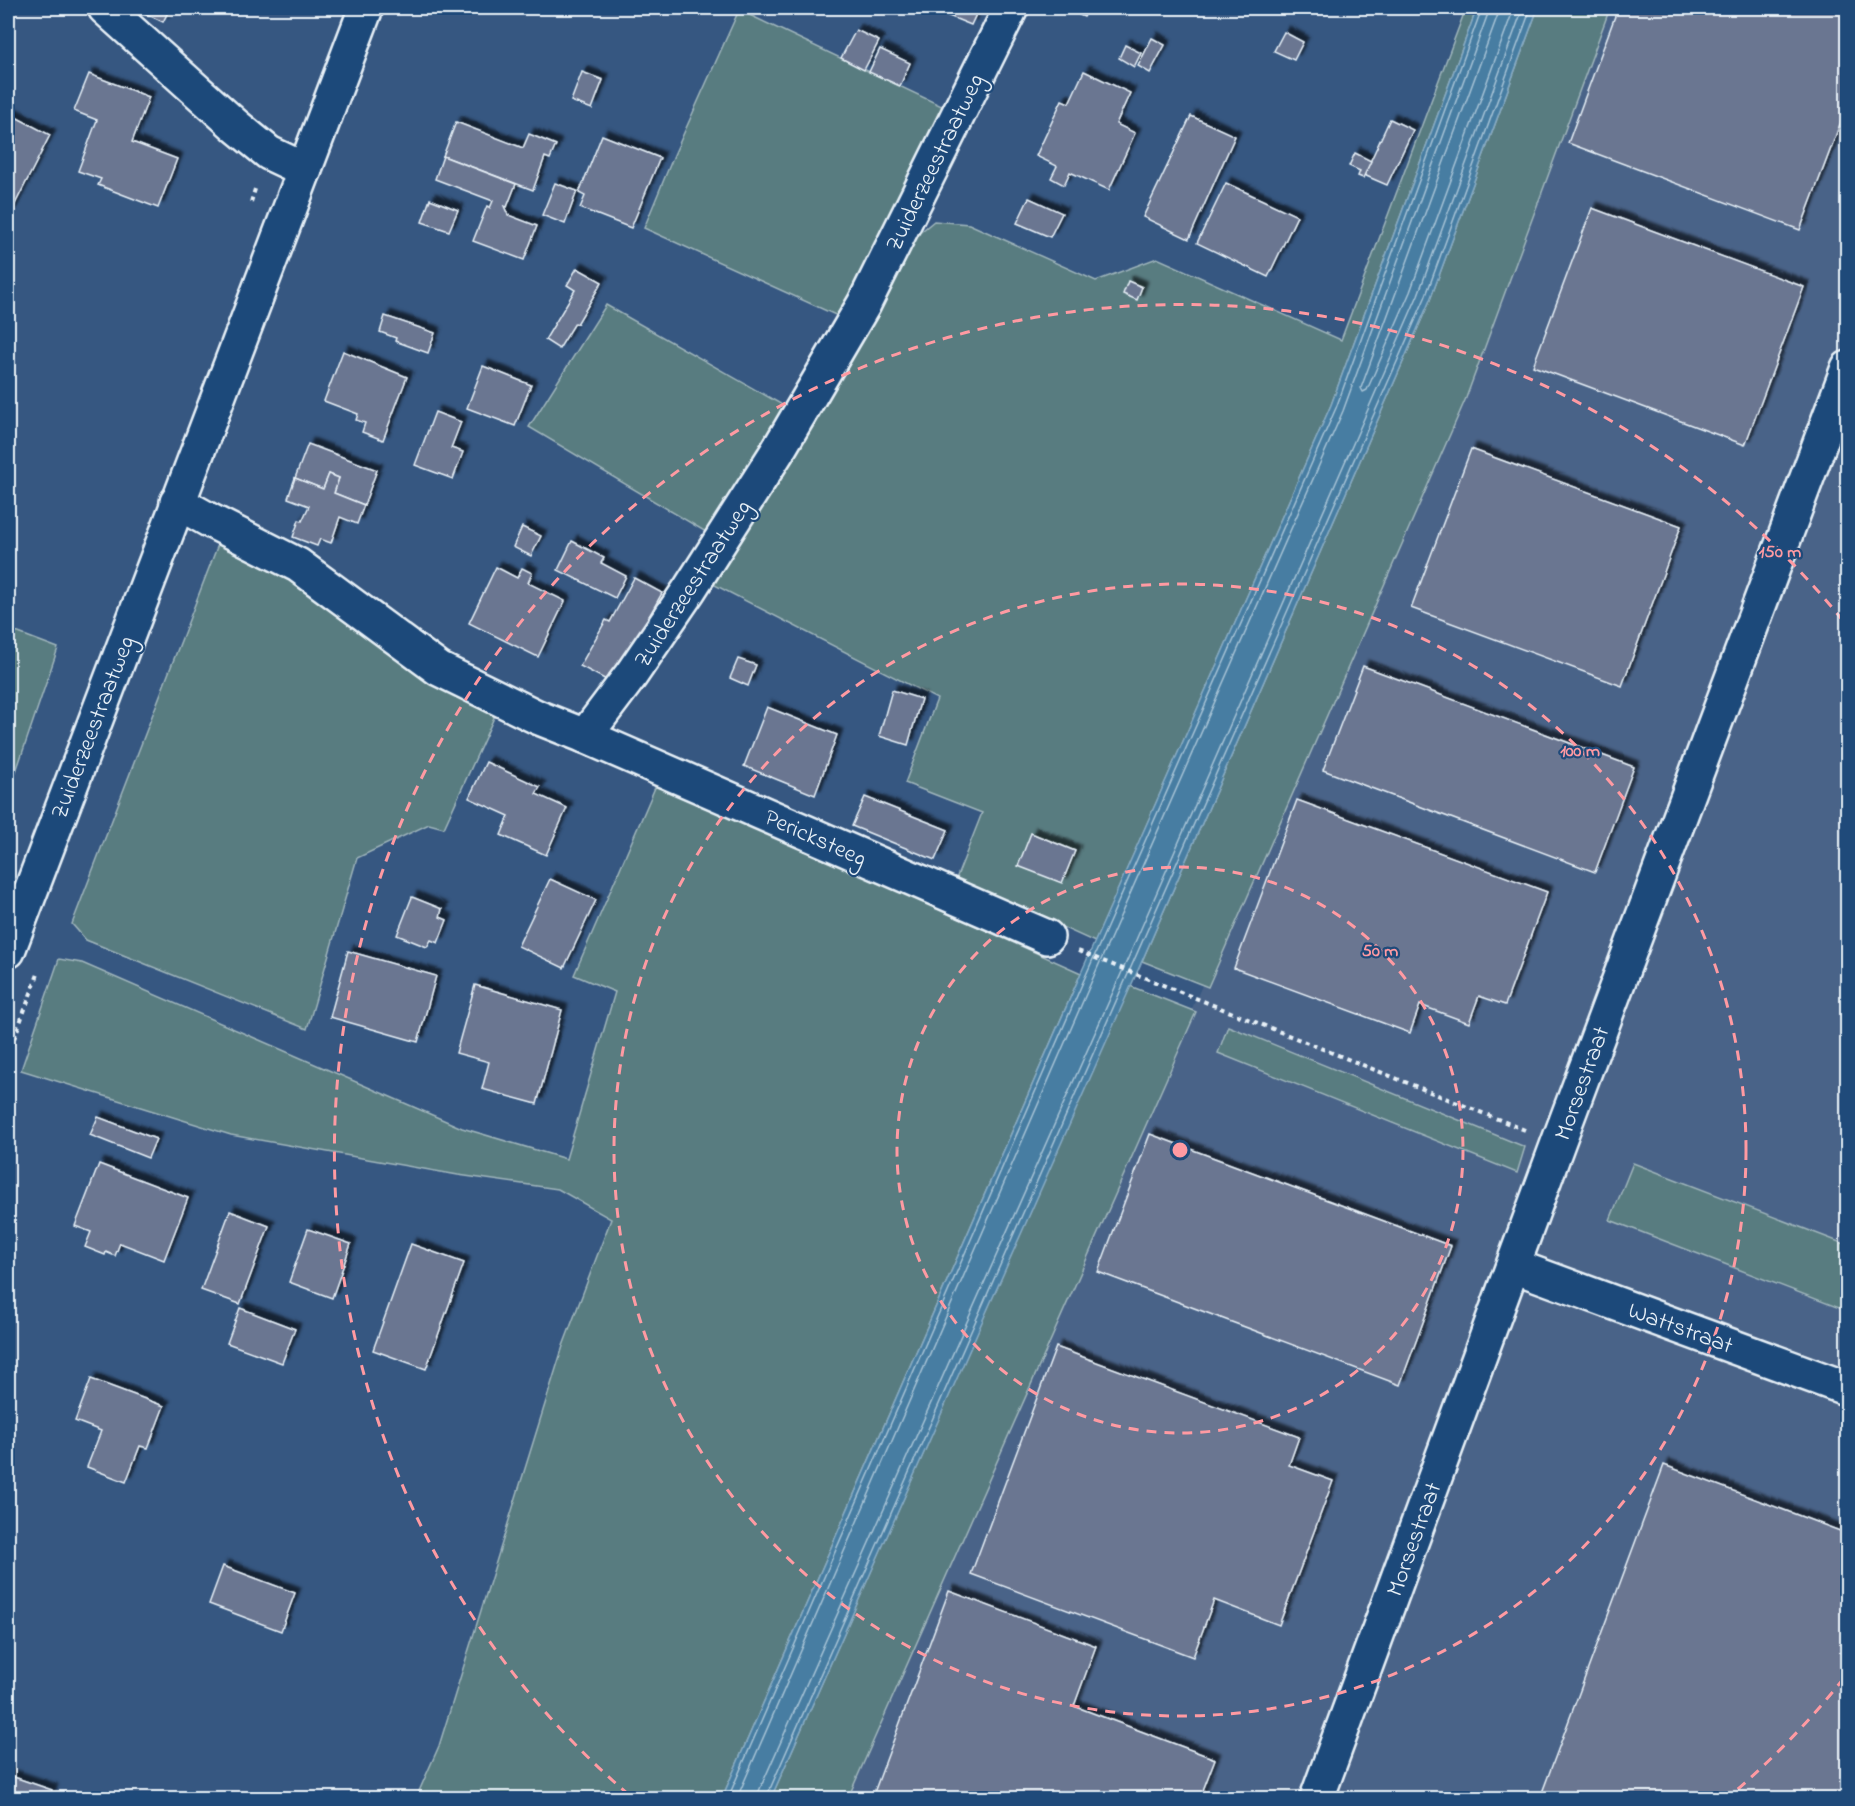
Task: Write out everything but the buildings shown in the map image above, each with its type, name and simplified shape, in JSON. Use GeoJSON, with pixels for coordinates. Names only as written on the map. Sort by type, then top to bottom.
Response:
{"type":"FeatureCollection","features":[{"type":"Feature","properties":{"kind":"street"},"geometry":{"type":"LineString","coordinates":[[105,8],[269,153],[305,170]]}},
{"type":"Feature","properties":{"kind":"street","name":"Zuiderzeestraatweg"},"geometry":{"type":"LineString","coordinates":[[8,951],[366,8]]}},
{"type":"Feature","properties":{"kind":"street","name":"Zuiderzeestraatweg"},"geometry":{"type":"LineString","coordinates":[[585,736],[631,675],[689,590],[777,452],[858,314],[1011,8]]}},
{"type":"Feature","properties":{"kind":"street","name":"Morsestraat"},"geometry":{"type":"LineString","coordinates":[[1317,1798],[1558,1143],[1848,368]]}},
{"type":"Feature","properties":{"kind":"street"},"geometry":{"type":"LineString","coordinates":[[177,502],[298,565],[439,669],[537,717],[585,736]]}},
{"type":"Feature","properties":{"kind":"street","name":"Pericksteeg"},"geometry":{"type":"LineString","coordinates":[[585,736],[1061,943]]}},
{"type":"Feature","properties":{"kind":"street","name":"Wattstraat"},"geometry":{"type":"LineString","coordinates":[[1514,1266],[1848,1389]]}},
{"type":"Feature","properties":{"kind":"path"},"geometry":{"type":"LineString","coordinates":[[1061,943],[1163,986],[1558,1143]]}},
{"type":"Feature","properties":{"kind":"shaded area"},"geometry":{"type":"Polygon","coordinates":[[[1603,8],[1847,8],[1847,1798],[847,1798],[1481,347],[1603,8]]]}},
{"type":"Feature","properties":{"kind":"green space"},"geometry":{"type":"Polygon","coordinates":[[[1466,8],[1477,8],[1331,405],[1095,942],[956,879],[982,813],[905,783],[937,699],[707,581],[905,245],[934,221],[969,224],[1096,281],[1157,258],[1341,340],[1466,8]]]}},
{"type":"Feature","properties":{"kind":"green space"},"geometry":{"type":"Polygon","coordinates":[[[1538,8],[1610,8],[1466,398],[1208,987],[1142,961],[1430,300],[1538,8]]]}},
{"type":"Feature","properties":{"kind":"green space"},"geometry":{"type":"Polygon","coordinates":[[[739,10],[948,109],[840,317],[644,228],[739,10]]]}},
{"type":"Feature","properties":{"kind":"green space"},"geometry":{"type":"Polygon","coordinates":[[[606,305],[786,407],[706,532],[529,427],[606,305]]]}},
{"type":"Feature","properties":{"kind":"green space"},"geometry":{"type":"Polygon","coordinates":[[[219,542],[254,553],[496,713],[444,828],[429,824],[357,858],[307,1029],[86,940],[72,924],[219,542]]]}},
{"type":"Feature","properties":{"kind":"green space"},"geometry":{"type":"Polygon","coordinates":[[[8,629],[58,648],[8,795],[8,629]]]}},
{"type":"Feature","properties":{"kind":"green space"},"geometry":{"type":"Polygon","coordinates":[[[657,783],[1081,973],[722,1798],[416,1798],[439,1746],[563,1346],[611,1219],[558,1189],[458,1175],[231,1135],[21,1070],[59,959],[82,963],[462,1128],[566,1159],[615,992],[574,975],[657,783]]]}},
{"type":"Feature","properties":{"kind":"green space"},"geometry":{"type":"Polygon","coordinates":[[[1130,986],[1196,1012],[848,1798],[771,1798],[1130,986]]]}},
{"type":"Feature","properties":{"kind":"green space"},"geometry":{"type":"Polygon","coordinates":[[[1228,1026],[1525,1147],[1517,1173],[1218,1053],[1228,1026]]]}},
{"type":"Feature","properties":{"kind":"green space"},"geometry":{"type":"Polygon","coordinates":[[[1633,1163],[1847,1245],[1847,1311],[1610,1220],[1633,1163]]]}},
{"type":"Feature","properties":{"kind":"water"},"geometry":{"type":"Polygon","coordinates":[[[1477,8],[1538,8],[1430,300],[1142,961],[771,1798],[722,1798],[1331,405],[1477,8]]]}}]}
